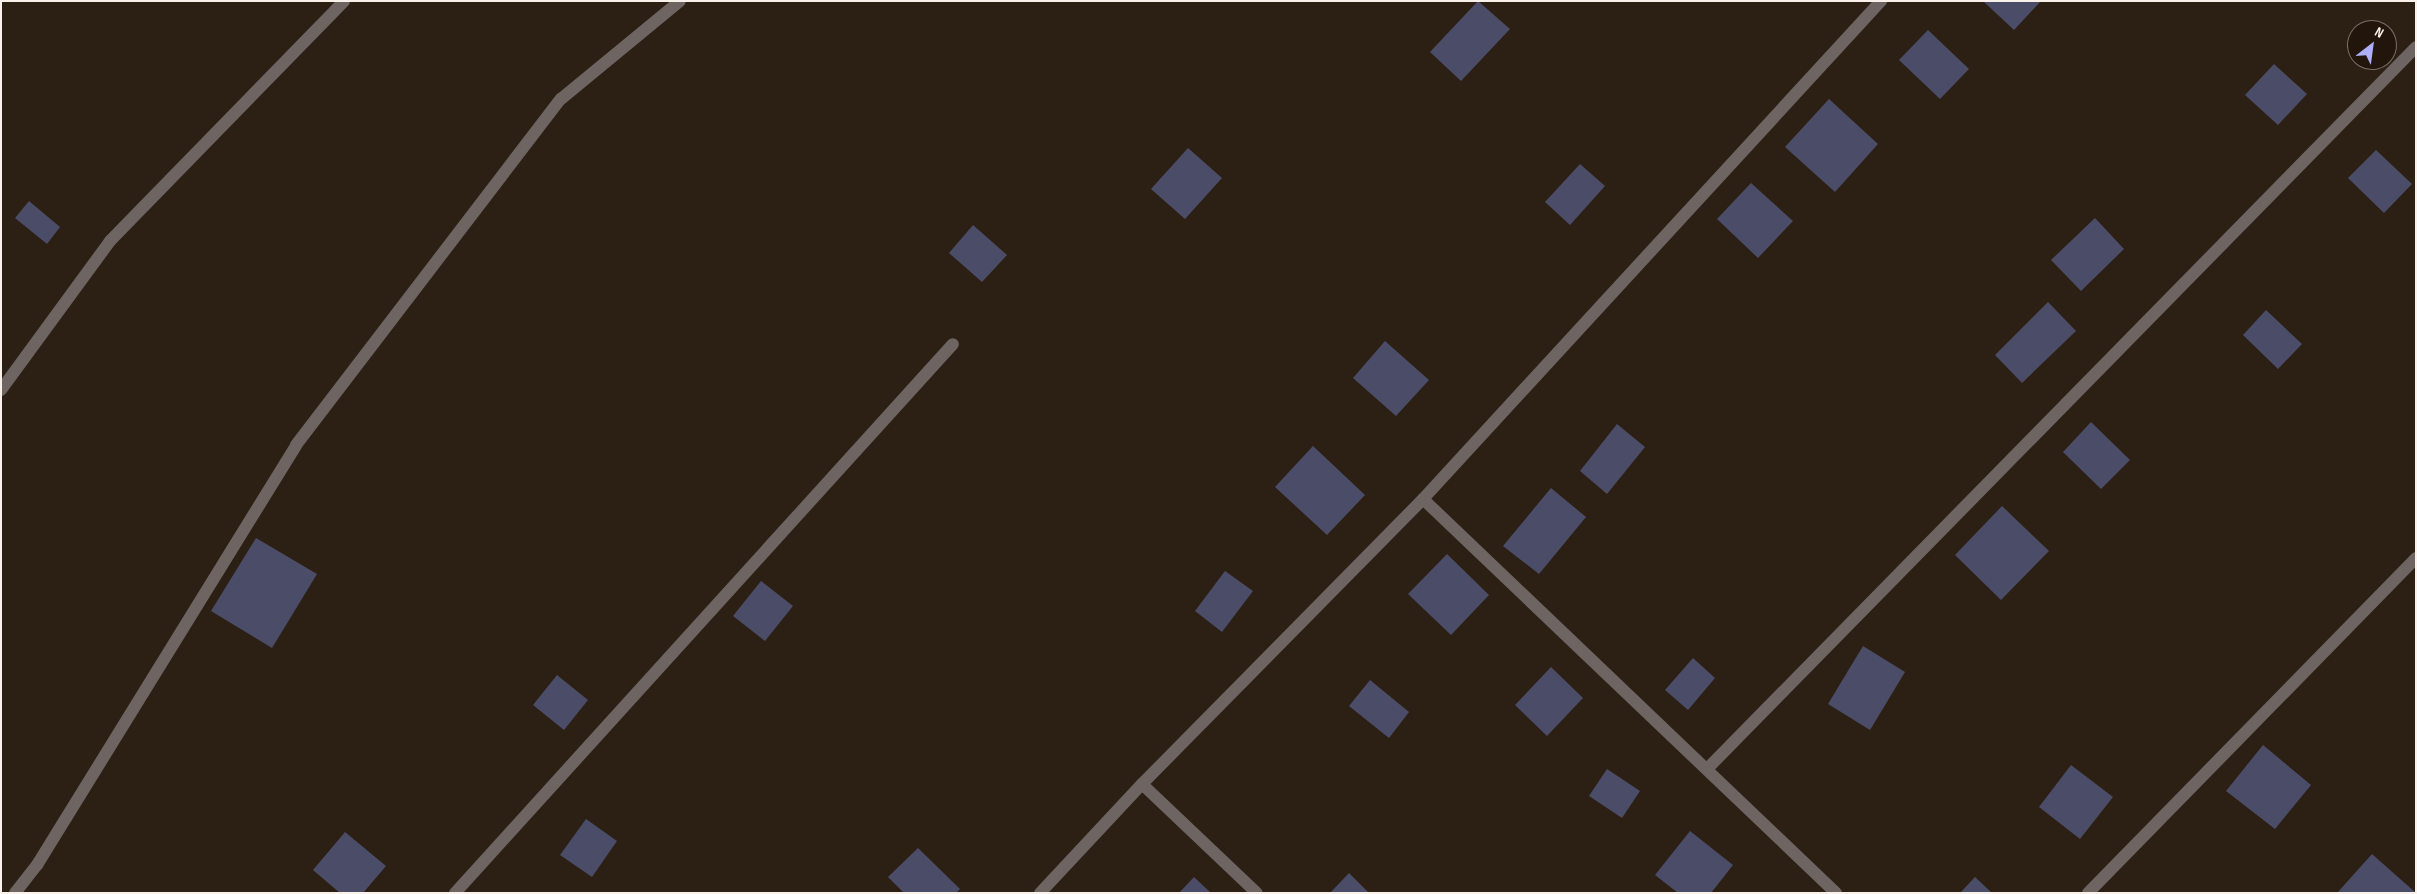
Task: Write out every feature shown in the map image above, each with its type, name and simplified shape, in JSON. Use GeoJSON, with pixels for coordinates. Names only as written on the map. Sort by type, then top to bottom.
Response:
{"type":"FeatureCollection","features":[{"type":"Feature","properties":{"kind":"street"},"geometry":{"type":"LineString","coordinates":[[1,390],[110,241],[344,1]]}},
{"type":"Feature","properties":{"kind":"street"},"geometry":{"type":"LineString","coordinates":[[15,893],[37,865],[296,445],[561,99],[680,1]]}},
{"type":"Feature","properties":{"kind":"street"},"geometry":{"type":"LineString","coordinates":[[1040,893],[1142,784],[1423,500],[1881,1]]}},
{"type":"Feature","properties":{"kind":"street"},"geometry":{"type":"LineString","coordinates":[[1708,768],[2416,47]]}},
{"type":"Feature","properties":{"kind":"street"},"geometry":{"type":"LineString","coordinates":[[455,893],[953,344]]}},
{"type":"Feature","properties":{"kind":"street"},"geometry":{"type":"LineString","coordinates":[[1423,500],[1708,768],[1836,893]]}},
{"type":"Feature","properties":{"kind":"street"},"geometry":{"type":"LineString","coordinates":[[2088,893],[2416,558]]}},
{"type":"Feature","properties":{"kind":"street"},"geometry":{"type":"LineString","coordinates":[[1142,784],[1257,893]]}},
{"type":"Feature","properties":{"kind":"building"},"geometry":{"type":"Polygon","coordinates":[[[1478,1],[1510,29],[1461,81],[1430,52],[1478,1]]]}},
{"type":"Feature","properties":{"kind":"building"},"geometry":{"type":"Polygon","coordinates":[[[1983,1],[2041,1],[2014,30],[1983,1]]]}},
{"type":"Feature","properties":{"kind":"building"},"geometry":{"type":"Polygon","coordinates":[[[1928,30],[1969,69],[1940,99],[1899,60],[1928,30]]]}},
{"type":"Feature","properties":{"kind":"building"},"geometry":{"type":"Polygon","coordinates":[[[2274,64],[2307,94],[2278,125],[2245,95],[2274,64]]]}},
{"type":"Feature","properties":{"kind":"building"},"geometry":{"type":"Polygon","coordinates":[[[1829,99],[1878,144],[1835,192],[1785,147],[1829,99]]]}},
{"type":"Feature","properties":{"kind":"building"},"geometry":{"type":"Polygon","coordinates":[[[1188,148],[1222,178],[1185,219],[1151,189],[1188,148]]]}},
{"type":"Feature","properties":{"kind":"building"},"geometry":{"type":"Polygon","coordinates":[[[2376,150],[2412,184],[2384,213],[2348,178],[2376,150]]]}},
{"type":"Feature","properties":{"kind":"building"},"geometry":{"type":"Polygon","coordinates":[[[1580,164],[1605,186],[1570,225],[1545,202],[1580,164]]]}},
{"type":"Feature","properties":{"kind":"building"},"geometry":{"type":"Polygon","coordinates":[[[1751,183],[1793,221],[1758,258],[1717,219],[1751,183]]]}},
{"type":"Feature","properties":{"kind":"building"},"geometry":{"type":"Polygon","coordinates":[[[29,201],[60,227],[47,244],[15,218],[29,201]]]}},
{"type":"Feature","properties":{"kind":"building"},"geometry":{"type":"Polygon","coordinates":[[[2095,218],[2124,249],[2081,291],[2051,260],[2095,218]]]}},
{"type":"Feature","properties":{"kind":"building"},"geometry":{"type":"Polygon","coordinates":[[[973,225],[1007,255],[982,282],[949,253],[973,225]]]}},
{"type":"Feature","properties":{"kind":"building"},"geometry":{"type":"Polygon","coordinates":[[[2048,302],[2076,331],[2022,383],[1995,355],[2048,302]]]}},
{"type":"Feature","properties":{"kind":"building"},"geometry":{"type":"Polygon","coordinates":[[[2266,310],[2302,344],[2278,369],[2243,335],[2266,310]]]}},
{"type":"Feature","properties":{"kind":"building"},"geometry":{"type":"Polygon","coordinates":[[[1385,341],[1429,380],[1396,416],[1353,378],[1385,341]]]}},
{"type":"Feature","properties":{"kind":"building"},"geometry":{"type":"Polygon","coordinates":[[[2091,422],[2130,460],[2101,489],[2063,452],[2091,422]]]}},
{"type":"Feature","properties":{"kind":"building"},"geometry":{"type":"Polygon","coordinates":[[[1617,424],[1645,447],[1607,494],[1580,471],[1617,424]]]}},
{"type":"Feature","properties":{"kind":"building"},"geometry":{"type":"Polygon","coordinates":[[[1313,446],[1365,495],[1327,535],[1275,487],[1313,446]]]}},
{"type":"Feature","properties":{"kind":"building"},"geometry":{"type":"Polygon","coordinates":[[[1551,488],[1586,517],[1539,574],[1503,546],[1551,488]]]}},
{"type":"Feature","properties":{"kind":"building"},"geometry":{"type":"Polygon","coordinates":[[[2002,506],[2049,551],[2001,600],[1955,555],[2002,506]]]}},
{"type":"Feature","properties":{"kind":"building"},"geometry":{"type":"Polygon","coordinates":[[[256,538],[317,574],[272,648],[211,611],[256,538]]]}},
{"type":"Feature","properties":{"kind":"building"},"geometry":{"type":"Polygon","coordinates":[[[1447,554],[1489,595],[1451,635],[1408,594],[1447,554]]]}},
{"type":"Feature","properties":{"kind":"building"},"geometry":{"type":"Polygon","coordinates":[[[1225,571],[1253,591],[1222,632],[1195,611],[1225,571]]]}},
{"type":"Feature","properties":{"kind":"building"},"geometry":{"type":"Polygon","coordinates":[[[761,581],[793,606],[765,641],[733,616],[761,581]]]}},
{"type":"Feature","properties":{"kind":"building"},"geometry":{"type":"Polygon","coordinates":[[[1863,646],[1905,672],[1870,730],[1828,704],[1863,646]]]}},
{"type":"Feature","properties":{"kind":"building"},"geometry":{"type":"Polygon","coordinates":[[[1693,658],[1715,678],[1688,710],[1665,690],[1693,658]]]}},
{"type":"Feature","properties":{"kind":"building"},"geometry":{"type":"Polygon","coordinates":[[[1551,667],[1583,698],[1547,736],[1515,705],[1551,667]]]}},
{"type":"Feature","properties":{"kind":"building"},"geometry":{"type":"Polygon","coordinates":[[[557,675],[588,700],[564,730],[533,705],[557,675]]]}},
{"type":"Feature","properties":{"kind":"building"},"geometry":{"type":"Polygon","coordinates":[[[1370,680],[1409,712],[1389,738],[1349,706],[1370,680]]]}},
{"type":"Feature","properties":{"kind":"building"},"geometry":{"type":"Polygon","coordinates":[[[2263,745],[2311,785],[2275,829],[2226,791],[2263,745]]]}},
{"type":"Feature","properties":{"kind":"building"},"geometry":{"type":"Polygon","coordinates":[[[2071,765],[2113,797],[2080,839],[2039,807],[2071,765]]]}},
{"type":"Feature","properties":{"kind":"building"},"geometry":{"type":"Polygon","coordinates":[[[1607,769],[1640,791],[1622,818],[1589,796],[1607,769]]]}},
{"type":"Feature","properties":{"kind":"building"},"geometry":{"type":"Polygon","coordinates":[[[586,819],[617,841],[592,877],[560,855],[586,819]]]}},
{"type":"Feature","properties":{"kind":"building"},"geometry":{"type":"Polygon","coordinates":[[[1690,831],[1733,865],[1711,893],[1678,893],[1655,875],[1690,831]]]}},
{"type":"Feature","properties":{"kind":"building"},"geometry":{"type":"Polygon","coordinates":[[[345,832],[386,866],[363,893],[340,893],[313,870],[345,832]]]}},
{"type":"Feature","properties":{"kind":"building"},"geometry":{"type":"Polygon","coordinates":[[[918,848],[960,889],[956,893],[904,893],[888,877],[918,848]]]}},
{"type":"Feature","properties":{"kind":"building"},"geometry":{"type":"Polygon","coordinates":[[[2372,854],[2416,893],[2337,893],[2372,854]]]}},
{"type":"Feature","properties":{"kind":"building"},"geometry":{"type":"Polygon","coordinates":[[[1349,873],[1369,893],[1330,893],[1349,873]]]}},
{"type":"Feature","properties":{"kind":"building"},"geometry":{"type":"Polygon","coordinates":[[[1194,877],[1211,893],[1179,893],[1194,877]]]}},
{"type":"Feature","properties":{"kind":"building"},"geometry":{"type":"Polygon","coordinates":[[[1975,877],[1992,893],[1960,893],[1975,877]]]}}]}
